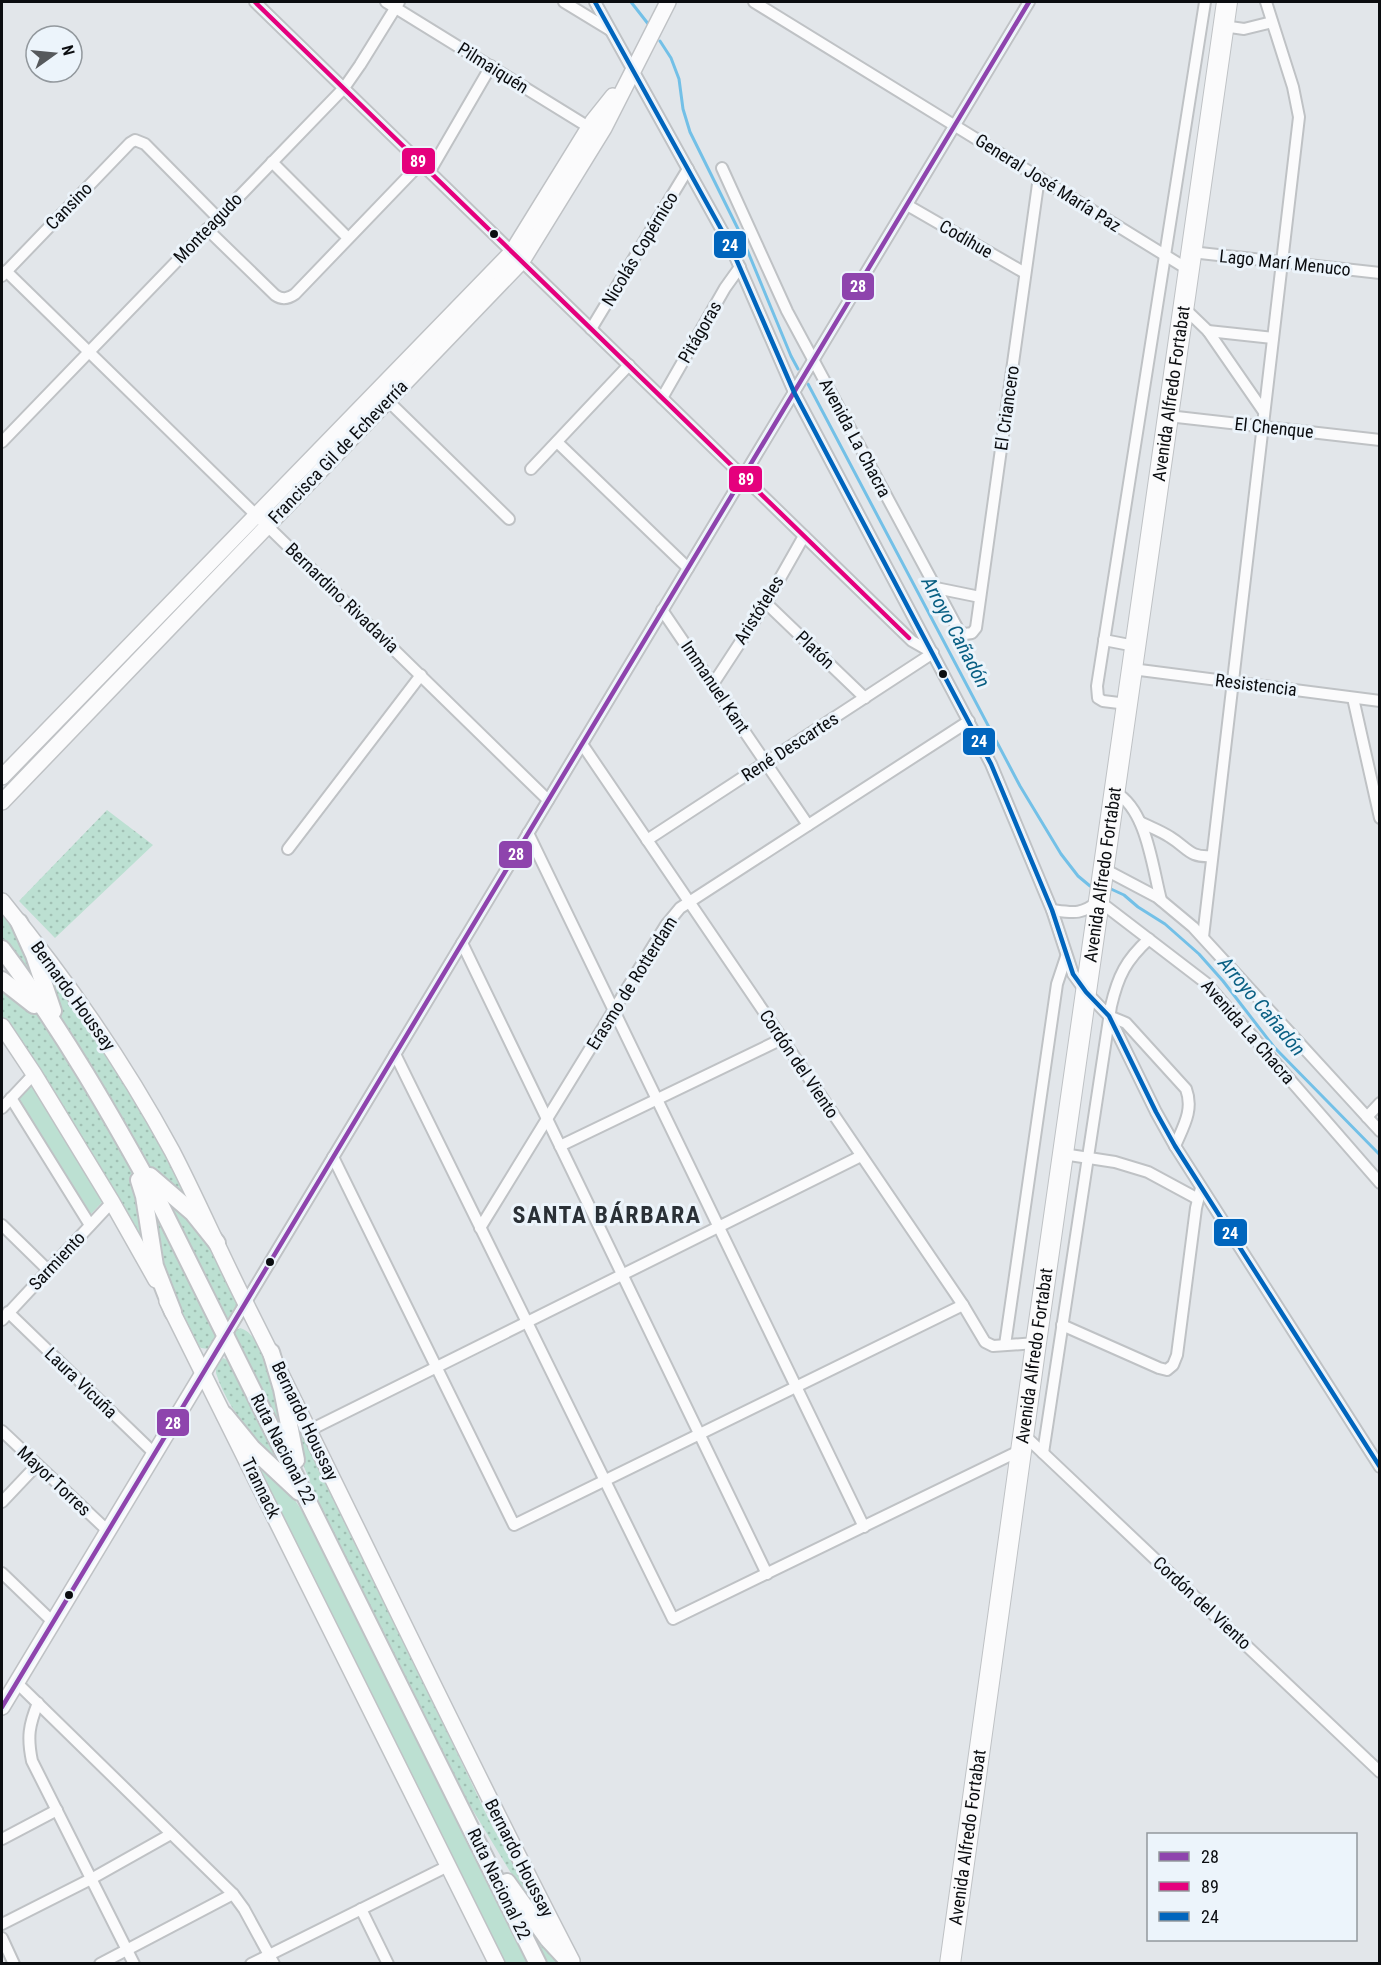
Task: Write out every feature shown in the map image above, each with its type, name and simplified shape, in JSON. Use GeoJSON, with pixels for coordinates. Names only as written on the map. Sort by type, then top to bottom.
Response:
{"type":"FeatureCollection","features":[{"type":"Feature","properties":{"kind":"highway","name":"Avenida Alfredo Fortabat"},"geometry":{"type":"LineString","coordinates":[[950,1964],[1227,2]]}},
{"type":"Feature","properties":{"kind":"main road"},"geometry":{"type":"LineString","coordinates":[[19,922],[34,955],[54,1014],[74,1055]]}},
{"type":"Feature","properties":{"kind":"main road","name":"Ruta Nacional 22"},"geometry":{"type":"LineString","coordinates":[[2,949],[54,1023],[134,1156],[226,1335],[538,1964]]}},
{"type":"Feature","properties":{"kind":"main road"},"geometry":{"type":"LineString","coordinates":[[2,980],[54,1023]]}},
{"type":"Feature","properties":{"kind":"main road"},"geometry":{"type":"LineString","coordinates":[[118,1129],[141,1186],[155,1266],[173,1312]]}},
{"type":"Feature","properties":{"kind":"main road"},"geometry":{"type":"LineString","coordinates":[[134,1156],[158,1184],[200,1220],[217,1243]]}},
{"type":"Feature","properties":{"kind":"main road"},"geometry":{"type":"LineString","coordinates":[[271,1352],[282,1389],[293,1447],[312,1508]]}},
{"type":"Feature","properties":{"kind":"main road"},"geometry":{"type":"LineString","coordinates":[[225,1415],[252,1448],[312,1508]]}},
{"type":"Feature","properties":{"kind":"main road"},"geometry":{"type":"LineString","coordinates":[[476,1840],[542,1932],[572,1964]]}},
{"type":"Feature","properties":{"kind":"street"},"geometry":{"type":"LineString","coordinates":[[255,2],[912,641],[933,653]]}},
{"type":"Feature","properties":{"kind":"street"},"geometry":{"type":"LineString","coordinates":[[564,2],[612,31]]}},
{"type":"Feature","properties":{"kind":"street","name":"Avenida La Chacra"},"geometry":{"type":"LineString","coordinates":[[596,2],[726,236],[794,392],[1000,783],[1052,910],[1073,974],[1086,992],[1109,1016]]}},
{"type":"Feature","properties":{"kind":"street","name":"Francisca Gil de Echeverría"},"geometry":{"type":"LineString","coordinates":[[2,777],[43,733],[262,520],[517,257],[634,71],[668,2]]}},
{"type":"Feature","properties":{"kind":"street","name":"General José María Paz"},"geometry":{"type":"LineString","coordinates":[[754,2],[1164,254],[1190,261]]}},
{"type":"Feature","properties":{"kind":"street"},"geometry":{"type":"LineString","coordinates":[[2,1707],[1029,2]]}},
{"type":"Feature","properties":{"kind":"street"},"geometry":{"type":"LineString","coordinates":[[1127,704],[1103,701],[1098,698],[1097,686],[1205,2]]}},
{"type":"Feature","properties":{"kind":"street"},"geometry":{"type":"LineString","coordinates":[[1203,937],[1299,117],[1296,97],[1266,2]]}},
{"type":"Feature","properties":{"kind":"street","name":"Monteagudo"},"geometry":{"type":"LineString","coordinates":[[2,442],[344,88],[360,65],[394,4]]}},
{"type":"Feature","properties":{"kind":"street","name":"Pilmaiquén"},"geometry":{"type":"LineString","coordinates":[[394,4],[595,131]]}},
{"type":"Feature","properties":{"kind":"street"},"geometry":{"type":"LineString","coordinates":[[1223,26],[1244,29],[1272,22]]}},
{"type":"Feature","properties":{"kind":"street"},"geometry":{"type":"LineString","coordinates":[[430,171],[491,66]]}},
{"type":"Feature","properties":{"kind":"street","name":"Cansino"},"geometry":{"type":"LineString","coordinates":[[4,273],[130,142],[138,140],[145,144],[218,218]]}},
{"type":"Feature","properties":{"kind":"street"},"geometry":{"type":"LineString","coordinates":[[272,162],[348,238]]}},
{"type":"Feature","properties":{"kind":"street"},"geometry":{"type":"LineString","coordinates":[[207,230],[275,295],[285,299],[295,294],[421,163]]}},
{"type":"Feature","properties":{"kind":"street","name":"Avenida La Chacra"},"geometry":{"type":"LineString","coordinates":[[722,168],[787,310],[813,360],[959,631],[969,634]]}},
{"type":"Feature","properties":{"kind":"street","name":"Nicolás Copérnico"},"geometry":{"type":"LineString","coordinates":[[591,329],[688,169]]}},
{"type":"Feature","properties":{"kind":"street","name":"El Criancero"},"geometry":{"type":"LineString","coordinates":[[969,634],[976,628],[1039,177]]}},
{"type":"Feature","properties":{"kind":"street","name":"Codihue"},"geometry":{"type":"LineString","coordinates":[[906,205],[1025,273]]}},
{"type":"Feature","properties":{"kind":"street","name":"Lago Marí Menuco"},"geometry":{"type":"LineString","coordinates":[[1190,261],[1282,262],[1380,273]]}},
{"type":"Feature","properties":{"kind":"street","name":"Pitágoras"},"geometry":{"type":"LineString","coordinates":[[662,398],[725,288],[740,267]]}},
{"type":"Feature","properties":{"kind":"street","name":"Bernardino Rivadavia"},"geometry":{"type":"LineString","coordinates":[[4,273],[89,352],[548,800]]}},
{"type":"Feature","properties":{"kind":"street"},"geometry":{"type":"LineString","coordinates":[[1183,307],[1208,330],[1264,412]]}},
{"type":"Feature","properties":{"kind":"street"},"geometry":{"type":"LineString","coordinates":[[1208,330],[1273,338]]}},
{"type":"Feature","properties":{"kind":"street"},"geometry":{"type":"LineString","coordinates":[[531,469],[629,365]]}},
{"type":"Feature","properties":{"kind":"street"},"geometry":{"type":"LineString","coordinates":[[383,396],[509,519]]}},
{"type":"Feature","properties":{"kind":"street","name":"El Chenque"},"geometry":{"type":"LineString","coordinates":[[1168,416],[1380,440]]}},
{"type":"Feature","properties":{"kind":"street"},"geometry":{"type":"LineString","coordinates":[[557,442],[688,568]]}},
{"type":"Feature","properties":{"kind":"street","name":"Francisca Gil de Echeverría"},"geometry":{"type":"LineString","coordinates":[[2,802],[262,520]]}},
{"type":"Feature","properties":{"kind":"street","name":"Aristóteles"},"geometry":{"type":"LineString","coordinates":[[713,684],[766,603],[804,536]]}},
{"type":"Feature","properties":{"kind":"street"},"geometry":{"type":"LineString","coordinates":[[936,588],[980,597]]}},
{"type":"Feature","properties":{"kind":"street","name":"Platón"},"geometry":{"type":"LineString","coordinates":[[766,603],[865,698]]}},
{"type":"Feature","properties":{"kind":"street","name":"Immanuel Kant"},"geometry":{"type":"LineString","coordinates":[[662,610],[808,825]]}},
{"type":"Feature","properties":{"kind":"street"},"geometry":{"type":"LineString","coordinates":[[1104,640],[1135,646]]}},
{"type":"Feature","properties":{"kind":"street","name":"René Descartes"},"geometry":{"type":"LineString","coordinates":[[647,840],[933,653]]}},
{"type":"Feature","properties":{"kind":"street","name":"Resistencia"},"geometry":{"type":"LineString","coordinates":[[1132,669],[1380,701]]}},
{"type":"Feature","properties":{"kind":"street"},"geometry":{"type":"LineString","coordinates":[[288,849],[421,675]]}},
{"type":"Feature","properties":{"kind":"street"},"geometry":{"type":"LineString","coordinates":[[1353,698],[1380,818]]}},
{"type":"Feature","properties":{"kind":"street","name":"Erasmo de Rotterdam"},"geometry":{"type":"LineString","coordinates":[[480,1228],[666,925],[688,901],[969,721]]}},
{"type":"Feature","properties":{"kind":"street"},"geometry":{"type":"LineString","coordinates":[[43,733],[54,745]]}},
{"type":"Feature","properties":{"kind":"street","name":"Cordón del Viento"},"geometry":{"type":"LineString","coordinates":[[582,744],[963,1305],[985,1342],[993,1346],[1036,1343]]}},
{"type":"Feature","properties":{"kind":"street"},"geometry":{"type":"LineString","coordinates":[[1115,792],[1124,797],[1134,809],[1140,822],[1161,900]]}},
{"type":"Feature","properties":{"kind":"street"},"geometry":{"type":"LineString","coordinates":[[1140,822],[1171,838],[1199,858],[1212,856]]}},
{"type":"Feature","properties":{"kind":"street"},"geometry":{"type":"LineString","coordinates":[[528,833],[864,1527]]}},
{"type":"Feature","properties":{"kind":"street","name":"Avenida La Chacra"},"geometry":{"type":"LineString","coordinates":[[1104,868],[1161,900],[1203,937],[1380,1131]]}},
{"type":"Feature","properties":{"kind":"street","name":"Bernardo Houssay"},"geometry":{"type":"LineString","coordinates":[[2,901],[86,1010],[119,1060],[173,1154],[496,1814],[572,1964]]}},
{"type":"Feature","properties":{"kind":"street"},"geometry":{"type":"LineString","coordinates":[[1052,910],[1074,913],[1086,911],[1099,901]]}},
{"type":"Feature","properties":{"kind":"street","name":"Avenida La Chacra"},"geometry":{"type":"LineString","coordinates":[[1099,901],[1206,983],[1380,1183]]}},
{"type":"Feature","properties":{"kind":"street"},"geometry":{"type":"LineString","coordinates":[[1043,1453],[1109,1016],[1122,970],[1136,950],[1149,939]]}},
{"type":"Feature","properties":{"kind":"street"},"geometry":{"type":"LineString","coordinates":[[462,943],[767,1574]]}},
{"type":"Feature","properties":{"kind":"street"},"geometry":{"type":"LineString","coordinates":[[1005,1345],[1057,984],[1066,957]]}},
{"type":"Feature","properties":{"kind":"street"},"geometry":{"type":"LineString","coordinates":[[1109,1016],[1175,1146],[1380,1467]]}},
{"type":"Feature","properties":{"kind":"street"},"geometry":{"type":"LineString","coordinates":[[1109,1016],[1126,1023],[1186,1089],[1190,1099],[1190,1112],[1175,1146]]}},
{"type":"Feature","properties":{"kind":"street","name":"Trannack"},"geometry":{"type":"LineString","coordinates":[[2,1026],[112,1202],[173,1312],[497,1964]]}},
{"type":"Feature","properties":{"kind":"street"},"geometry":{"type":"LineString","coordinates":[[560,1146],[782,1039]]}},
{"type":"Feature","properties":{"kind":"street"},"geometry":{"type":"LineString","coordinates":[[395,1054],[673,1619],[864,1527],[1022,1442]]}},
{"type":"Feature","properties":{"kind":"street"},"geometry":{"type":"LineString","coordinates":[[2,1108],[34,1074]]}},
{"type":"Feature","properties":{"kind":"street"},"geometry":{"type":"LineString","coordinates":[[11,1098],[90,1225]]}},
{"type":"Feature","properties":{"kind":"street"},"geometry":{"type":"LineString","coordinates":[[1367,1117],[1380,1103]]}},
{"type":"Feature","properties":{"kind":"street"},"geometry":{"type":"LineString","coordinates":[[1063,1154],[1115,1162],[1148,1172],[1198,1199]]}},
{"type":"Feature","properties":{"kind":"street"},"geometry":{"type":"LineString","coordinates":[[310,1430],[861,1156]]}},
{"type":"Feature","properties":{"kind":"street"},"geometry":{"type":"LineString","coordinates":[[333,1157],[514,1525],[963,1305]]}},
{"type":"Feature","properties":{"kind":"street"},"geometry":{"type":"LineString","coordinates":[[1062,1325],[1159,1368],[1167,1370],[1173,1365],[1177,1355],[1201,1188]]}},
{"type":"Feature","properties":{"kind":"street","name":"Sarmiento"},"geometry":{"type":"LineString","coordinates":[[5,1316],[112,1202]]}},
{"type":"Feature","properties":{"kind":"street"},"geometry":{"type":"LineString","coordinates":[[2,1225],[48,1270]]}},
{"type":"Feature","properties":{"kind":"street","name":"Laura Vicuña"},"geometry":{"type":"LineString","coordinates":[[5,1316],[154,1453]]}},
{"type":"Feature","properties":{"kind":"street","name":"Mayor Torres"},"geometry":{"type":"LineString","coordinates":[[2,1431],[108,1531]]}},
{"type":"Feature","properties":{"kind":"street","name":"Cordón del Viento"},"geometry":{"type":"LineString","coordinates":[[1022,1442],[1043,1453],[1380,1772]]}},
{"type":"Feature","properties":{"kind":"street"},"geometry":{"type":"LineString","coordinates":[[2,1502],[37,1465]]}},
{"type":"Feature","properties":{"kind":"street"},"geometry":{"type":"LineString","coordinates":[[2,1573],[53,1622]]}},
{"type":"Feature","properties":{"kind":"street"},"geometry":{"type":"LineString","coordinates":[[16,1682],[233,1894],[272,1958]]}},
{"type":"Feature","properties":{"kind":"street"},"geometry":{"type":"LineString","coordinates":[[38,1703],[31,1720],[28,1740],[32,1761],[134,1964]]}},
{"type":"Feature","properties":{"kind":"street"},"geometry":{"type":"LineString","coordinates":[[2,1839],[57,1810]]}},
{"type":"Feature","properties":{"kind":"street"},"geometry":{"type":"LineString","coordinates":[[2,1924],[92,1879],[171,1834]]}},
{"type":"Feature","properties":{"kind":"street"},"geometry":{"type":"LineString","coordinates":[[251,1964],[272,1958],[361,1909],[448,1866]]}},
{"type":"Feature","properties":{"kind":"street"},"geometry":{"type":"LineString","coordinates":[[100,1964],[233,1894]]}},
{"type":"Feature","properties":{"kind":"street"},"geometry":{"type":"LineString","coordinates":[[361,1909],[388,1964]]}},
{"type":"Feature","properties":{"kind":"street"},"geometry":{"type":"LineString","coordinates":[[2,1938],[14,1964]]}},
{"type":"Feature","properties":{"kind":"green space"},"geometry":{"type":"Polygon","coordinates":[[[107,810],[153,845],[55,938],[19,901],[107,810]]]}},
{"type":"Feature","properties":{"kind":"green space"},"geometry":{"type":"Polygon","coordinates":[[[2,914],[19,936],[45,1001],[2,941],[2,914]]]}},
{"type":"Feature","properties":{"kind":"green space"},"geometry":{"type":"Polygon","coordinates":[[[37,952],[81,1014],[121,1078],[195,1210],[150,1171],[62,1020],[37,952]]]}},
{"type":"Feature","properties":{"kind":"green space"},"geometry":{"type":"Polygon","coordinates":[[[2,985],[44,1021],[126,1160],[138,1189],[150,1263],[2,1017],[2,985]]]}},
{"type":"Feature","properties":{"kind":"green space"},"geometry":{"type":"Polygon","coordinates":[[[31,1084],[103,1201],[91,1214],[18,1099],[31,1084]]]}},
{"type":"Feature","properties":{"kind":"green space"},"geometry":{"type":"Polygon","coordinates":[[[153,1184],[201,1227],[238,1303],[227,1321],[153,1184]]]}},
{"type":"Feature","properties":{"kind":"green space"},"geometry":{"type":"Polygon","coordinates":[[[145,1187],[219,1334],[209,1349],[201,1348],[196,1344],[166,1284],[145,1187]]]}},
{"type":"Feature","properties":{"kind":"green space"},"geometry":{"type":"Polygon","coordinates":[[[240,1328],[250,1334],[267,1363],[290,1452],[234,1340],[233,1332],[240,1328]]]}},
{"type":"Feature","properties":{"kind":"green space"},"geometry":{"type":"Polygon","coordinates":[[[223,1358],[230,1361],[290,1475],[247,1428],[229,1402],[216,1373],[216,1365],[223,1358]]]}},
{"type":"Feature","properties":{"kind":"green space"},"geometry":{"type":"Polygon","coordinates":[[[288,1399],[493,1828],[523,1877],[555,1939],[543,1926],[463,1794],[317,1500],[296,1446],[288,1399]]]}},
{"type":"Feature","properties":{"kind":"green space"},"geometry":{"type":"Polygon","coordinates":[[[251,1458],[293,1497],[307,1519],[529,1963],[502,1963],[251,1458]]]}},
{"type":"Feature","properties":{"kind":"green space"},"geometry":{"type":"Polygon","coordinates":[[[512,1897],[563,1963],[545,1963],[512,1897]]]}},
{"type":"Feature","properties":{"kind":"waterway","name":"Arroyo Cañadón"},"geometry":{"type":"LineString","coordinates":[[631,2],[649,25]]}},
{"type":"Feature","properties":{"kind":"waterway","name":"Arroyo Cañadón"},"geometry":{"type":"LineString","coordinates":[[660,41],[671,58],[679,79],[683,109],[690,132],[741,235],[798,369]]}},
{"type":"Feature","properties":{"kind":"waterway","name":"Arroyo Cañadón"},"geometry":{"type":"LineString","coordinates":[[808,384],[1020,786],[1061,854],[1078,876],[1090,886]]}},
{"type":"Feature","properties":{"kind":"waterway","name":"Arroyo Cañadón"},"geometry":{"type":"LineString","coordinates":[[1111,889],[1124,895],[1165,924],[1199,954],[1274,1047],[1380,1155]]}},
{"type":"Feature","properties":{"kind":"transit line","name":"89"},"geometry":{"type":"LineString","coordinates":[[255,2],[909,638]]}},
{"type":"Feature","properties":{"kind":"transit line","name":"24"},"geometry":{"type":"LineString","coordinates":[[595,2],[730,245],[794,392],[991,764],[1052,910],[1073,974],[1086,992],[1109,1016],[1175,1146],[1380,1467]]}},
{"type":"Feature","properties":{"kind":"transit line","name":"28"},"geometry":{"type":"LineString","coordinates":[[2,1707],[1029,2]]}},
{"type":"Feature","properties":{"kind":"district","name":"SANTA BÁRBARA"},"geometry":{"type":"Point","coordinates":[607,1215]}}]}
